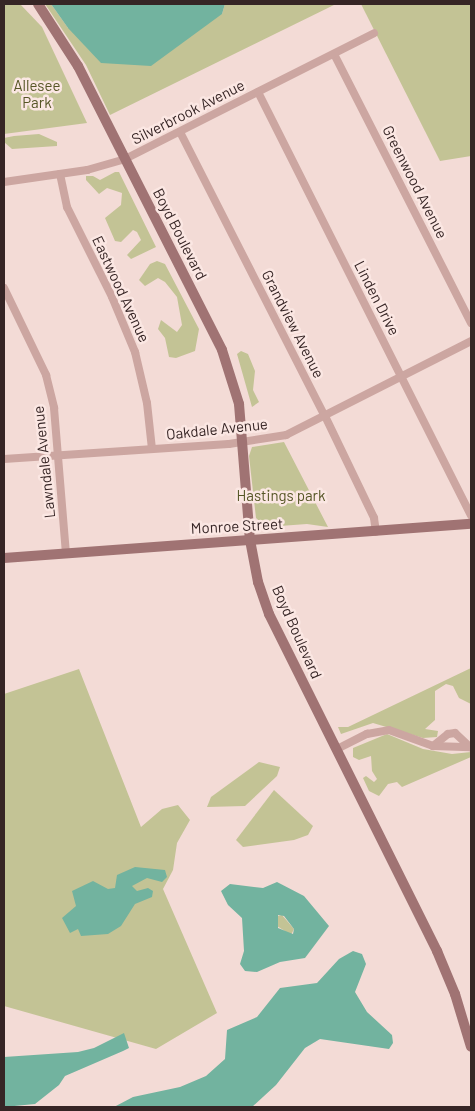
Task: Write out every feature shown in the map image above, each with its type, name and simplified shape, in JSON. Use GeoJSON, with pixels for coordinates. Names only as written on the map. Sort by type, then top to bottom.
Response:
{"type":"FeatureCollection","features":[{"type":"Feature","properties":{"kind":"street","name":"Boyd Boulevard"},"geometry":{"type":"LineString","coordinates":[[38,4],[78,66],[222,350],[239,404],[250,540],[258,582],[269,614],[437,951],[455,994],[471,1047]]}},
{"type":"Feature","properties":{"kind":"street","name":"Silverbrook Avenue"},"geometry":{"type":"LineString","coordinates":[[4,182],[60,174],[125,159],[374,33]]}},
{"type":"Feature","properties":{"kind":"street","name":"Greenwood Avenue"},"geometry":{"type":"LineString","coordinates":[[334,54],[471,323]]}},
{"type":"Feature","properties":{"kind":"street","name":"Linden Drive"},"geometry":{"type":"LineString","coordinates":[[258,92],[471,516]]}},
{"type":"Feature","properties":{"kind":"street","name":"Grandview Avenue"},"geometry":{"type":"LineString","coordinates":[[180,132],[374,518],[376,532]]}},
{"type":"Feature","properties":{"kind":"street","name":"Eastwood Avenue"},"geometry":{"type":"LineString","coordinates":[[60,174],[67,207],[121,315],[135,352],[147,403],[152,449]]}},
{"type":"Feature","properties":{"kind":"street","name":"Lawndale Avenue"},"geometry":{"type":"LineString","coordinates":[[4,288],[46,375],[54,408],[60,456],[66,554]]}},
{"type":"Feature","properties":{"kind":"street","name":"Oakdale Avenue"},"geometry":{"type":"LineString","coordinates":[[4,459],[242,442],[286,435],[471,341]]}},
{"type":"Feature","properties":{"kind":"street","name":"Monroe Street"},"geometry":{"type":"LineString","coordinates":[[4,558],[471,524]]}},
{"type":"Feature","properties":{"kind":"street"},"geometry":{"type":"LineString","coordinates":[[337,749],[367,734],[389,730],[433,746],[470,747]]}},
{"type":"Feature","properties":{"kind":"street"},"geometry":{"type":"LineString","coordinates":[[433,746],[448,734],[455,733],[470,747]]}},
{"type":"Feature","properties":{"kind":"green space","name":"Allesee Park"},"geometry":{"type":"Polygon","coordinates":[[[4,4],[20,4],[42,27],[87,123],[4,134],[4,4]]]}},
{"type":"Feature","properties":{"kind":"green space"},"geometry":{"type":"Polygon","coordinates":[[[45,4],[51,4],[68,28],[222,14],[225,4],[336,4],[110,115],[86,65],[45,4]]]}},
{"type":"Feature","properties":{"kind":"green space"},"geometry":{"type":"Polygon","coordinates":[[[361,4],[471,4],[471,156],[440,161],[361,4]]]}},
{"type":"Feature","properties":{"kind":"green space"},"geometry":{"type":"Polygon","coordinates":[[[39,134],[57,142],[57,146],[12,149],[4,142],[4,138],[39,134]]]}},
{"type":"Feature","properties":{"kind":"green space"},"geometry":{"type":"Polygon","coordinates":[[[115,172],[119,172],[156,247],[131,259],[127,255],[141,240],[137,232],[133,230],[121,242],[115,241],[105,218],[121,205],[122,193],[107,188],[99,194],[86,180],[86,176],[93,176],[100,180],[115,172]]]}},
{"type":"Feature","properties":{"kind":"green space"},"geometry":{"type":"Polygon","coordinates":[[[157,261],[165,264],[199,329],[195,351],[176,358],[169,357],[165,338],[158,329],[161,320],[177,332],[182,325],[177,297],[165,282],[158,278],[145,286],[139,280],[150,264],[157,261]]]}},
{"type":"Feature","properties":{"kind":"green space"},"geometry":{"type":"Polygon","coordinates":[[[241,351],[248,354],[255,371],[253,390],[259,402],[252,407],[237,354],[241,351]]]}},
{"type":"Feature","properties":{"kind":"green space","name":"Hastings park"},"geometry":{"type":"Polygon","coordinates":[[[284,442],[328,527],[307,524],[266,527],[256,518],[249,456],[252,447],[284,442]]]}},
{"type":"Feature","properties":{"kind":"green space"},"geometry":{"type":"Polygon","coordinates":[[[471,668],[471,704],[459,698],[453,686],[446,684],[435,691],[435,720],[425,729],[438,731],[437,737],[423,738],[373,723],[341,734],[338,727],[348,727],[471,668]]]}},
{"type":"Feature","properties":{"kind":"green space"},"geometry":{"type":"Polygon","coordinates":[[[79,669],[141,827],[162,809],[178,805],[190,820],[177,843],[173,870],[163,889],[217,1013],[156,1049],[4,1006],[4,694],[79,669]]]}},
{"type":"Feature","properties":{"kind":"green space"},"geometry":{"type":"Polygon","coordinates":[[[387,734],[423,749],[452,754],[471,752],[471,757],[402,787],[397,782],[388,784],[379,796],[369,791],[363,778],[366,776],[374,782],[377,779],[372,771],[371,756],[359,760],[353,757],[353,748],[387,734]]]}},
{"type":"Feature","properties":{"kind":"green space"},"geometry":{"type":"Polygon","coordinates":[[[259,762],[280,767],[277,776],[245,806],[207,807],[211,797],[259,762]]]}},
{"type":"Feature","properties":{"kind":"green space"},"geometry":{"type":"Polygon","coordinates":[[[274,790],[313,826],[308,835],[294,840],[243,847],[236,840],[274,790]]]}},
{"type":"Feature","properties":{"kind":"green space"},"geometry":{"type":"Polygon","coordinates":[[[282,915],[294,929],[291,935],[277,926],[278,916],[282,915]]]}},
{"type":"Feature","properties":{"kind":"shaded area"},"geometry":{"type":"Polygon","coordinates":[[[51,4],[225,4],[222,14],[151,66],[101,63],[68,28],[51,4]]]}},
{"type":"Feature","properties":{"kind":"shaded area"},"geometry":{"type":"Polygon","coordinates":[[[135,867],[165,870],[167,877],[162,882],[147,878],[132,886],[137,891],[148,888],[153,891],[152,897],[135,904],[121,926],[108,934],[81,936],[78,929],[70,933],[62,918],[76,906],[72,891],[93,881],[108,889],[115,888],[117,875],[135,867]]]}},
{"type":"Feature","properties":{"kind":"shaded area"},"geometry":{"type":"Polygon","coordinates":[[[277,882],[304,896],[329,926],[305,958],[280,962],[257,972],[245,971],[240,964],[244,951],[242,918],[228,905],[221,891],[230,884],[263,888],[277,882]],[[278,915],[278,928],[293,934],[294,929],[284,916],[278,915]]]}},
{"type":"Feature","properties":{"kind":"shaded area"},"geometry":{"type":"Polygon","coordinates":[[[353,951],[362,954],[366,964],[355,992],[367,1012],[392,1035],[393,1043],[389,1049],[320,1039],[305,1048],[276,1085],[252,1107],[114,1107],[133,1097],[180,1087],[206,1076],[225,1059],[227,1030],[257,1017],[280,988],[317,983],[339,959],[353,951]]]}},
{"type":"Feature","properties":{"kind":"shaded area"},"geometry":{"type":"Polygon","coordinates":[[[124,1033],[129,1048],[65,1076],[59,1085],[35,1104],[4,1107],[4,1057],[78,1052],[94,1048],[124,1033]]]}}]}
